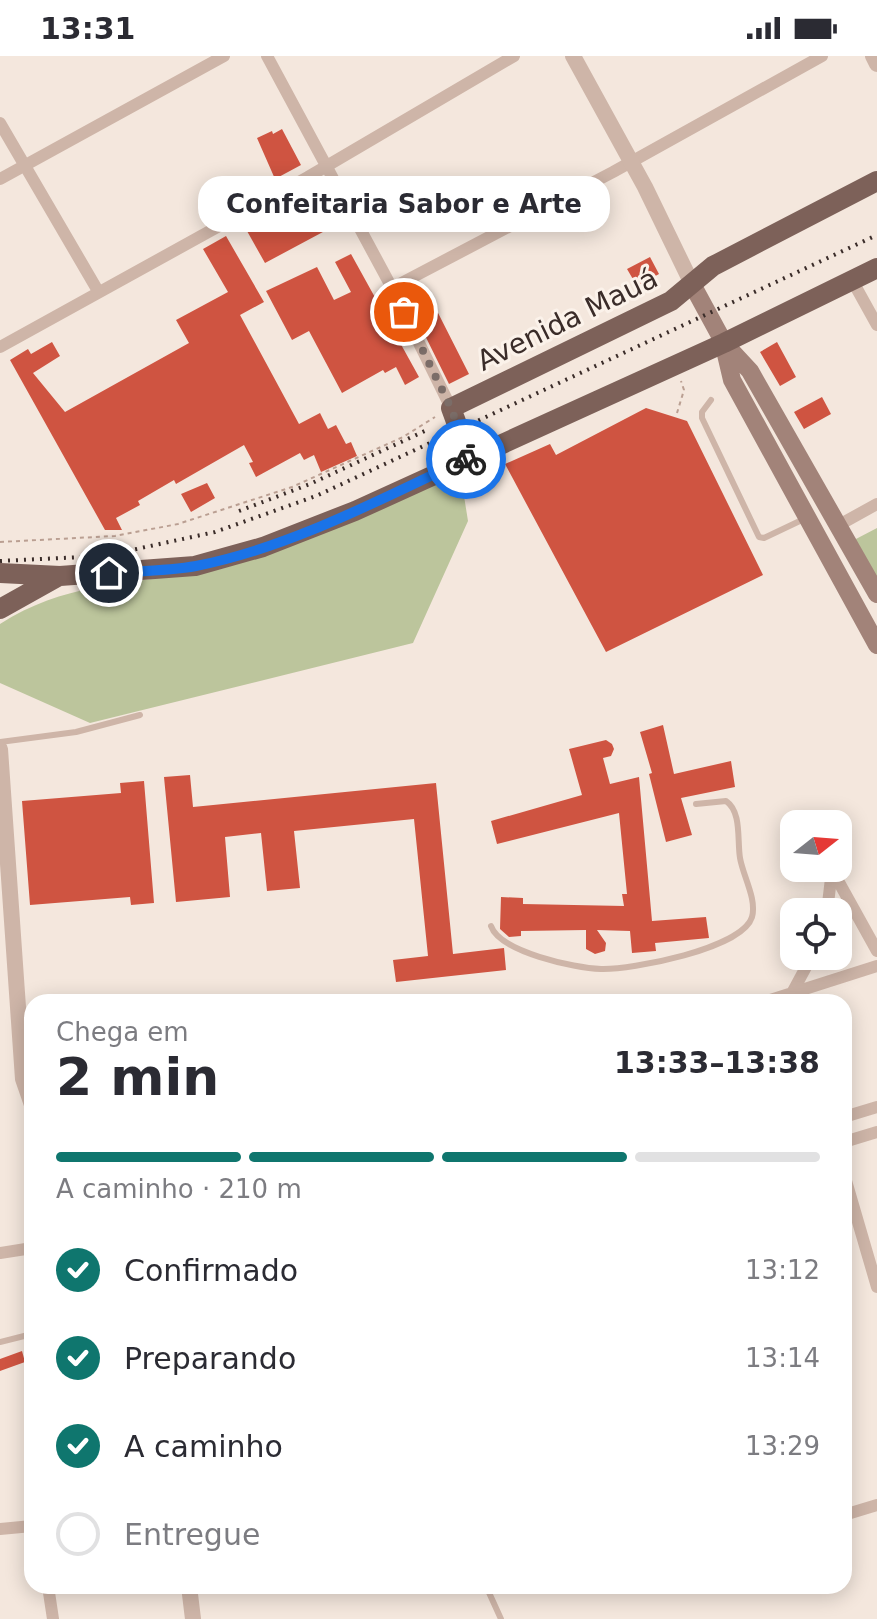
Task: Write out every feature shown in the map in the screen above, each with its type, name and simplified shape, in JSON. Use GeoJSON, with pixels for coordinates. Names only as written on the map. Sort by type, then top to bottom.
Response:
{"type":"FeatureCollection","features":[{"type":"Feature","properties":{"kind":"main road","name":"Avenida Mauá"},"geometry":{"type":"LineString","coordinates":[[451,408],[671,301],[693,286],[713,266],[877,181]]}},
{"type":"Feature","properties":{"kind":"main road"},"geometry":{"type":"LineString","coordinates":[[0,573],[60,576],[195,566],[250,551],[355,511],[724,343],[877,268]]}},
{"type":"Feature","properties":{"kind":"main road"},"geometry":{"type":"LineString","coordinates":[[693,286],[724,343],[750,371],[877,594]]}},
{"type":"Feature","properties":{"kind":"main road"},"geometry":{"type":"LineString","coordinates":[[724,343],[732,380],[877,645]]}},
{"type":"Feature","properties":{"kind":"main road"},"geometry":{"type":"LineString","coordinates":[[451,408],[469,457]]}},
{"type":"Feature","properties":{"kind":"main road"},"geometry":{"type":"LineString","coordinates":[[0,609],[60,576]]}},
{"type":"Feature","properties":{"kind":"street"},"geometry":{"type":"LineString","coordinates":[[0,179],[224,56]]}},
{"type":"Feature","properties":{"kind":"street"},"geometry":{"type":"LineString","coordinates":[[267,56],[392,288],[451,408]]}},
{"type":"Feature","properties":{"kind":"street"},"geometry":{"type":"LineString","coordinates":[[0,347],[327,166],[514,56]]}},
{"type":"Feature","properties":{"kind":"street"},"geometry":{"type":"LineString","coordinates":[[573,56],[693,286]]}},
{"type":"Feature","properties":{"kind":"street"},"geometry":{"type":"LineString","coordinates":[[392,288],[631,162],[822,56]]}},
{"type":"Feature","properties":{"kind":"street"},"geometry":{"type":"LineString","coordinates":[[873,56],[877,64]]}},
{"type":"Feature","properties":{"kind":"street"},"geometry":{"type":"LineString","coordinates":[[0,123],[98,291]]}},
{"type":"Feature","properties":{"kind":"street"},"geometry":{"type":"LineString","coordinates":[[852,280],[877,325]]}},
{"type":"Feature","properties":{"kind":"street"},"geometry":{"type":"LineString","coordinates":[[839,525],[877,504]]}},
{"type":"Feature","properties":{"kind":"street"},"geometry":{"type":"LineString","coordinates":[[0,749],[6,919],[24,1082]]}},
{"type":"Feature","properties":{"kind":"street"},"geometry":{"type":"LineString","coordinates":[[838,882],[877,951]]}},
{"type":"Feature","properties":{"kind":"street"},"geometry":{"type":"LineString","coordinates":[[804,994],[877,966]]}},
{"type":"Feature","properties":{"kind":"street"},"geometry":{"type":"LineString","coordinates":[[795,994],[806,970]]}},
{"type":"Feature","properties":{"kind":"street"},"geometry":{"type":"LineString","coordinates":[[852,1115],[877,1107]]}},
{"type":"Feature","properties":{"kind":"street"},"geometry":{"type":"LineString","coordinates":[[852,1140],[877,1132]]}},
{"type":"Feature","properties":{"kind":"street"},"geometry":{"type":"LineString","coordinates":[[852,1201],[877,1287]]}},
{"type":"Feature","properties":{"kind":"street"},"geometry":{"type":"LineString","coordinates":[[0,1253],[24,1249]]}},
{"type":"Feature","properties":{"kind":"street"},"geometry":{"type":"LineString","coordinates":[[852,1513],[877,1505]]}},
{"type":"Feature","properties":{"kind":"street"},"geometry":{"type":"LineString","coordinates":[[0,1529],[24,1527]]}},
{"type":"Feature","properties":{"kind":"street"},"geometry":{"type":"LineString","coordinates":[[49,1594],[53,1619]]}},
{"type":"Feature","properties":{"kind":"street"},"geometry":{"type":"LineString","coordinates":[[190,1594],[193,1619]]}},
{"type":"Feature","properties":{"kind":"lane"},"geometry":{"type":"LineString","coordinates":[[711,400],[702,412],[702,418],[759,537],[764,538],[807,517]]}},
{"type":"Feature","properties":{"kind":"lane"},"geometry":{"type":"LineString","coordinates":[[0,742],[76,732],[140,715]]}},
{"type":"Feature","properties":{"kind":"lane"},"geometry":{"type":"LineString","coordinates":[[491,926],[500,940],[514,946],[553,960],[600,969],[633,966],[708,948],[738,935],[746,929],[753,904],[742,867],[735,811],[726,801],[696,804]]}},
{"type":"Feature","properties":{"kind":"lane"},"geometry":{"type":"LineString","coordinates":[[0,1342],[24,1336]]}},
{"type":"Feature","properties":{"kind":"lane"},"geometry":{"type":"LineString","coordinates":[[490,1594],[501,1619]]}},
{"type":"Feature","properties":{"kind":"path"},"geometry":{"type":"LineString","coordinates":[[673,366],[684,390],[677,413]]}},
{"type":"Feature","properties":{"kind":"path"},"geometry":{"type":"LineString","coordinates":[[0,542],[115,536],[178,524],[292,487],[403,437],[451,408]]}},
{"type":"Feature","properties":{"kind":"green space"},"geometry":{"type":"Polygon","coordinates":[[[460,471],[468,521],[413,643],[90,723],[0,683],[0,624],[24,611],[70,593],[193,572],[460,471]]]}},
{"type":"Feature","properties":{"kind":"green space"},"geometry":{"type":"Polygon","coordinates":[[[877,528],[877,583],[854,540],[877,528]]]}},
{"type":"Feature","properties":{"kind":"building"},"geometry":{"type":"Polygon","coordinates":[[[282,129],[301,165],[275,179],[257,138],[282,129]]]}},
{"type":"Feature","properties":{"kind":"building"},"geometry":{"type":"Polygon","coordinates":[[[317,192],[336,225],[265,263],[247,231],[317,192]]]}},
{"type":"Feature","properties":{"kind":"building"},"geometry":{"type":"Polygon","coordinates":[[[226,236],[264,302],[240,315],[299,424],[320,413],[328,429],[336,425],[346,444],[351,442],[357,456],[321,472],[314,455],[304,460],[300,453],[256,477],[249,463],[253,462],[244,445],[176,484],[174,480],[138,501],[140,505],[116,518],[122,530],[105,530],[10,360],[28,349],[31,354],[52,342],[60,356],[33,373],[65,412],[189,343],[176,320],[228,292],[203,249],[226,236]]]}},
{"type":"Feature","properties":{"kind":"building"},"geometry":{"type":"Polygon","coordinates":[[[351,254],[419,377],[405,385],[396,367],[385,373],[383,370],[342,393],[309,331],[292,340],[266,291],[317,267],[334,300],[351,292],[335,262],[351,254]]]}},
{"type":"Feature","properties":{"kind":"building"},"geometry":{"type":"Polygon","coordinates":[[[650,257],[659,274],[637,286],[627,269],[650,257]]]}},
{"type":"Feature","properties":{"kind":"building"},"geometry":{"type":"Polygon","coordinates":[[[418,288],[428,308],[434,305],[469,374],[449,384],[405,295],[418,288]]]}},
{"type":"Feature","properties":{"kind":"building"},"geometry":{"type":"Polygon","coordinates":[[[777,342],[796,377],[780,386],[760,352],[777,342]]]}},
{"type":"Feature","properties":{"kind":"building"},"geometry":{"type":"Polygon","coordinates":[[[822,397],[831,414],[804,429],[794,412],[822,397]]]}},
{"type":"Feature","properties":{"kind":"building"},"geometry":{"type":"Polygon","coordinates":[[[646,408],[687,421],[763,575],[606,652],[505,464],[550,444],[556,455],[646,408]]]}},
{"type":"Feature","properties":{"kind":"building"},"geometry":{"type":"Polygon","coordinates":[[[207,483],[215,498],[191,512],[181,494],[207,483]]]}},
{"type":"Feature","properties":{"kind":"building"},"geometry":{"type":"Polygon","coordinates":[[[663,725],[674,774],[731,761],[735,787],[681,798],[692,835],[666,842],[640,732],[663,725]]]}},
{"type":"Feature","properties":{"kind":"building"},"geometry":{"type":"Polygon","coordinates":[[[606,740],[614,749],[611,756],[603,758],[610,784],[639,777],[652,921],[706,917],[709,938],[655,943],[656,951],[632,953],[630,931],[597,930],[606,943],[605,951],[595,954],[586,949],[586,930],[521,931],[521,936],[509,937],[500,929],[501,897],[523,898],[523,904],[624,906],[622,894],[627,894],[619,813],[497,844],[491,821],[582,795],[569,749],[606,740]]]}},
{"type":"Feature","properties":{"kind":"building"},"geometry":{"type":"Polygon","coordinates":[[[190,775],[193,807],[436,783],[453,954],[504,948],[506,970],[396,982],[393,960],[428,956],[414,819],[294,831],[300,888],[267,891],[261,833],[225,837],[230,897],[176,902],[164,777],[190,775]]]}},
{"type":"Feature","properties":{"kind":"building"},"geometry":{"type":"Polygon","coordinates":[[[144,781],[154,903],[131,905],[130,897],[30,905],[22,801],[121,793],[120,783],[144,781]]]}},
{"type":"Feature","properties":{"kind":"building"},"geometry":{"type":"Polygon","coordinates":[[[22,1351],[24,1362],[0,1371],[0,1359],[22,1351]]]}},
{"type":"Feature","properties":{"kind":"railway"},"geometry":{"type":"LineString","coordinates":[[0,561],[104,556],[215,532],[316,496],[877,235]]}},
{"type":"Feature","properties":{"kind":"railway"},"geometry":{"type":"LineString","coordinates":[[239,511],[310,484],[427,430]]}},
{"type":"Feature","properties":{"kind":"way so far"},"geometry":{"type":"LineString","coordinates":[[404,312],[451,408],[469,457],[466,459]]}},
{"type":"Feature","properties":{"kind":"place","name":"Confeitaria Sabor e Arte"},"geometry":{"type":"Point","coordinates":[404,312]}},
{"type":"Feature","properties":{"kind":"route"},"geometry":{"type":"LineString","coordinates":[[109,573],[195,566],[263,547],[355,511],[466,459]]}}]}
